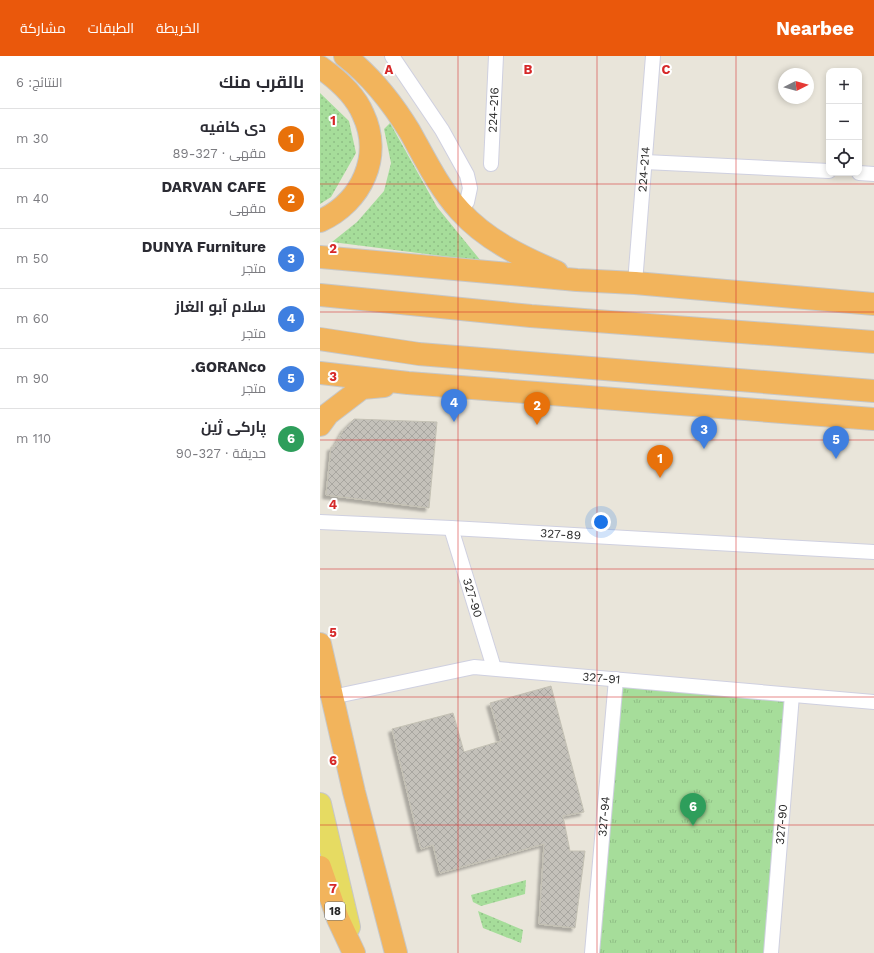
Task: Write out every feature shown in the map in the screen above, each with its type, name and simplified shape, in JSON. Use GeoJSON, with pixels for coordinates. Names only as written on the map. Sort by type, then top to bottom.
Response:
{"type":"FeatureCollection","features":[{"type":"Feature","properties":{"kind":"highway"},"geometry":{"type":"LineString","coordinates":[[345,56],[364,73],[388,101],[408,130],[437,179],[460,211],[484,232],[511,250],[525,258],[576,280]]}},
{"type":"Feature","properties":{"kind":"highway"},"geometry":{"type":"LineString","coordinates":[[320,67],[334,78],[356,100],[363,113],[371,142],[369,165],[362,184],[345,204],[320,221]]}},
{"type":"Feature","properties":{"kind":"highway"},"geometry":{"type":"LineString","coordinates":[[320,257],[576,280],[635,283],[874,304]]}},
{"type":"Feature","properties":{"kind":"highway"},"geometry":{"type":"LineString","coordinates":[[320,295],[531,316],[874,342]]}},
{"type":"Feature","properties":{"kind":"highway"},"geometry":{"type":"LineString","coordinates":[[320,339],[420,354],[874,391]]}},
{"type":"Feature","properties":{"kind":"highway"},"geometry":{"type":"LineString","coordinates":[[320,373],[408,383],[874,419]]}},
{"type":"Feature","properties":{"kind":"highway"},"geometry":{"type":"LineString","coordinates":[[320,425],[328,414],[362,388],[408,383]]}},
{"type":"Feature","properties":{"kind":"highway"},"geometry":{"type":"LineString","coordinates":[[320,644],[354,792],[396,953]]}},
{"type":"Feature","properties":{"kind":"highway","name":"18"},"geometry":{"type":"LineString","coordinates":[[320,867],[338,918],[355,953]]}},
{"type":"Feature","properties":{"kind":"main road"},"geometry":{"type":"LineString","coordinates":[[320,804],[355,953]]}},
{"type":"Feature","properties":{"kind":"street"},"geometry":{"type":"LineString","coordinates":[[392,56],[442,130],[468,175],[470,188],[466,202],[460,211]]}},
{"type":"Feature","properties":{"kind":"street","name":"224-216"},"geometry":{"type":"LineString","coordinates":[[491,164],[496,56]]}},
{"type":"Feature","properties":{"kind":"street","name":"224-214"},"geometry":{"type":"LineString","coordinates":[[635,283],[653,56]]}},
{"type":"Feature","properties":{"kind":"street"},"geometry":{"type":"LineString","coordinates":[[645,162],[826,171]]}},
{"type":"Feature","properties":{"kind":"street"},"geometry":{"type":"LineString","coordinates":[[862,173],[874,174]]}},
{"type":"Feature","properties":{"kind":"street","name":"327-89"},"geometry":{"type":"LineString","coordinates":[[320,522],[874,552]]}},
{"type":"Feature","properties":{"kind":"street","name":"327-90"},"geometry":{"type":"LineString","coordinates":[[451,528],[494,668]]}},
{"type":"Feature","properties":{"kind":"street","name":"327-91"},"geometry":{"type":"LineString","coordinates":[[332,697],[474,667],[874,702]]}},
{"type":"Feature","properties":{"kind":"street","name":"327-94"},"geometry":{"type":"LineString","coordinates":[[592,953],[616,679]]}},
{"type":"Feature","properties":{"kind":"street","name":"327-90"},"geometry":{"type":"LineString","coordinates":[[771,953],[792,695]]}},
{"type":"Feature","properties":{"kind":"green space"},"geometry":{"type":"Polygon","coordinates":[[[320,93],[349,121],[356,153],[331,197],[320,204],[320,93]]]}},
{"type":"Feature","properties":{"kind":"green space"},"geometry":{"type":"Polygon","coordinates":[[[390,123],[437,207],[481,261],[332,242],[357,222],[384,191],[391,163],[384,129],[390,123]]]}},
{"type":"Feature","properties":{"kind":"green space"},"geometry":{"type":"Polygon","coordinates":[[[621,685],[786,700],[766,953],[599,953],[621,685]]]}},
{"type":"Feature","properties":{"kind":"green space"},"geometry":{"type":"Polygon","coordinates":[[[526,880],[525,894],[481,906],[473,902],[471,895],[526,880]]]}},
{"type":"Feature","properties":{"kind":"green space"},"geometry":{"type":"Polygon","coordinates":[[[478,911],[523,930],[521,943],[483,928],[478,911]]]}},
{"type":"Feature","properties":{"kind":"building"},"geometry":{"type":"Polygon","coordinates":[[[354,419],[437,422],[429,508],[326,495],[331,447],[334,447],[344,429],[354,419]]]}},
{"type":"Feature","properties":{"kind":"building"},"geometry":{"type":"Polygon","coordinates":[[[551,686],[584,812],[563,816],[570,851],[585,851],[575,928],[539,924],[544,844],[440,873],[433,845],[421,849],[392,729],[453,713],[464,752],[501,741],[490,703],[551,686]]]}},
{"type":"Feature","properties":{"kind":"place","name":"سلام آبو الغاز"},"geometry":{"type":"Point","coordinates":[454,422]}},
{"type":"Feature","properties":{"kind":"place","name":"DARVAN CAFE"},"geometry":{"type":"Point","coordinates":[537,425]}},
{"type":"Feature","properties":{"kind":"place","name":"DUNYA Furniture"},"geometry":{"type":"Point","coordinates":[704,449]}},
{"type":"Feature","properties":{"kind":"place","name":"GORANco."},"geometry":{"type":"Point","coordinates":[836,459]}},
{"type":"Feature","properties":{"kind":"place","name":"دى كافيه"},"geometry":{"type":"Point","coordinates":[660,478]}},
{"type":"Feature","properties":{"kind":"place","name":"پارکی ژین"},"geometry":{"type":"Point","coordinates":[693,826]}}]}
